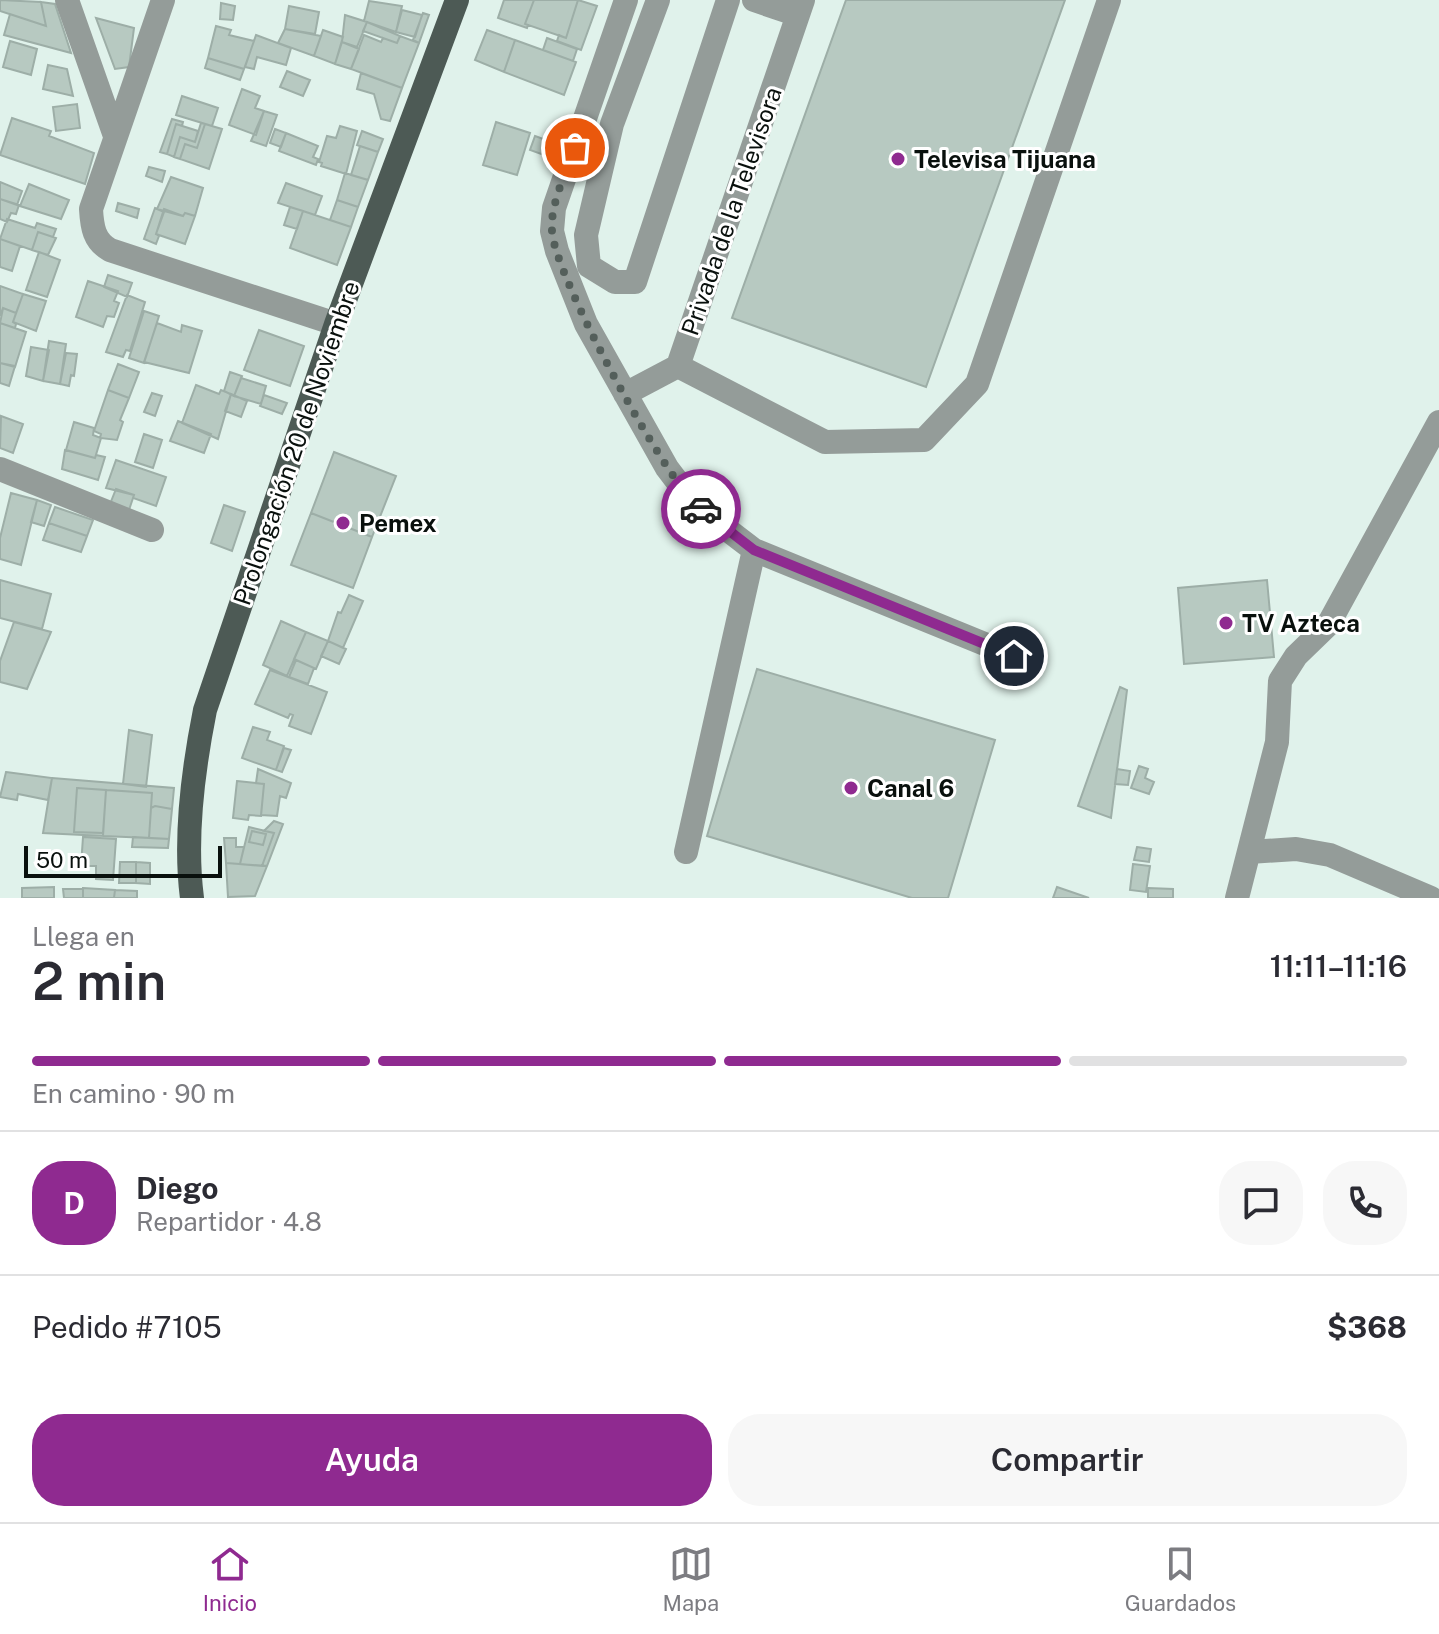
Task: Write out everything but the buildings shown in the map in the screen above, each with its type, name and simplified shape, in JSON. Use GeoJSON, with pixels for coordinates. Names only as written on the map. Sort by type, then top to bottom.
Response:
{"type":"FeatureCollection","features":[{"type":"Feature","properties":{"kind":"main road","name":"Prolongación 20 de Noviembre"},"geometry":{"type":"LineString","coordinates":[[192,898],[194,775],[205,710],[336,324],[457,0]]}},
{"type":"Feature","properties":{"kind":"street"},"geometry":{"type":"LineString","coordinates":[[67,0],[115,136]]}},
{"type":"Feature","properties":{"kind":"street"},"geometry":{"type":"LineString","coordinates":[[163,0],[91,209],[100,244],[110,250],[336,324]]}},
{"type":"Feature","properties":{"kind":"street"},"geometry":{"type":"LineString","coordinates":[[626,0],[554,208],[552,231],[586,324],[667,468],[695,505],[754,550],[1014,656]]}},
{"type":"Feature","properties":{"kind":"street"},"geometry":{"type":"LineString","coordinates":[[658,0],[612,124],[586,235],[589,266],[615,282],[635,282],[728,0]]}},
{"type":"Feature","properties":{"kind":"street"},"geometry":{"type":"LineString","coordinates":[[754,0],[801,7]]}},
{"type":"Feature","properties":{"kind":"street"},"geometry":{"type":"LineString","coordinates":[[678,366],[825,442],[924,440],[977,384],[1109,0]]}},
{"type":"Feature","properties":{"kind":"street","name":"Privada de la Televisora"},"geometry":{"type":"LineString","coordinates":[[625,394],[678,366],[801,7]]}},
{"type":"Feature","properties":{"kind":"street"},"geometry":{"type":"LineString","coordinates":[[1237,898],[1277,742],[1280,681],[1296,656],[1328,625],[1439,422]]}},
{"type":"Feature","properties":{"kind":"street"},"geometry":{"type":"LineString","coordinates":[[0,469],[152,530]]}},
{"type":"Feature","properties":{"kind":"street"},"geometry":{"type":"LineString","coordinates":[[686,852],[754,550]]}},
{"type":"Feature","properties":{"kind":"street"},"geometry":{"type":"LineString","coordinates":[[1249,852],[1296,849],[1330,855],[1431,898]]}},
{"type":"Feature","properties":{"kind":"way so far"},"geometry":{"type":"LineString","coordinates":[[575,148],[554,208],[552,231],[557,251],[586,324],[625,394],[667,468],[701,509]]}},
{"type":"Feature","properties":{"kind":"place","name":"Televisa Tijuana"},"geometry":{"type":"Point","coordinates":[898,159]}},
{"type":"Feature","properties":{"kind":"place","name":"Pemex"},"geometry":{"type":"Point","coordinates":[343,523]}},
{"type":"Feature","properties":{"kind":"place","name":"TV Azteca"},"geometry":{"type":"Point","coordinates":[1226,623]}},
{"type":"Feature","properties":{"kind":"place","name":"Canal 6"},"geometry":{"type":"Point","coordinates":[851,788]}},
{"type":"Feature","properties":{"kind":"route"},"geometry":{"type":"LineString","coordinates":[[701,509],[754,550],[1014,656]]}}]}
